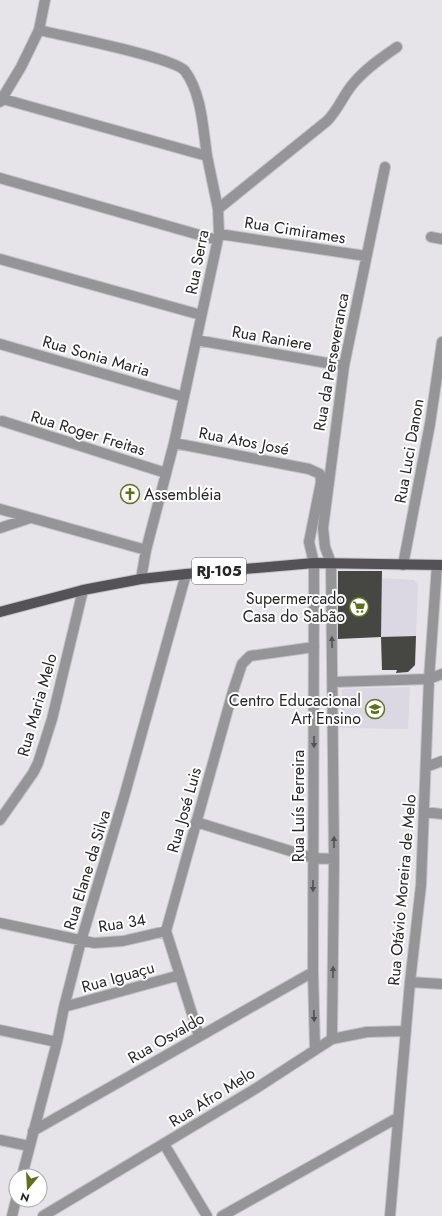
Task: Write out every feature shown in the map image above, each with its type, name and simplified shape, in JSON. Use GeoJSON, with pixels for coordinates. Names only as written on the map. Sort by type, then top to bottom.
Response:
{"type":"FeatureCollection","features":[{"type":"Feature","properties":{"kind":"main road","name":"RJ-105"},"geometry":{"type":"LineString","coordinates":[[0,612],[84,590],[141,579],[186,574],[314,563],[439,565]]}},
{"type":"Feature","properties":{"kind":"street"},"geometry":{"type":"LineString","coordinates":[[45,0],[39,30],[21,68],[1,100],[207,156]]}},
{"type":"Feature","properties":{"kind":"street","name":"Rua Serra"},"geometry":{"type":"LineString","coordinates":[[39,30],[153,57],[180,67],[189,79],[196,95],[218,210],[218,237],[174,443],[146,550],[141,579]]}},
{"type":"Feature","properties":{"kind":"street"},"geometry":{"type":"LineString","coordinates":[[218,210],[298,146],[332,116],[353,83],[374,62],[397,47]]}},
{"type":"Feature","properties":{"kind":"street","name":"Rua da Perseveranca"},"geometry":{"type":"LineString","coordinates":[[332,563],[325,547],[323,528],[328,473],[344,366],[385,167]]}},
{"type":"Feature","properties":{"kind":"street","name":"Rua Cimirames"},"geometry":{"type":"LineString","coordinates":[[0,178],[218,237],[366,256]]}},
{"type":"Feature","properties":{"kind":"street"},"geometry":{"type":"LineString","coordinates":[[431,237],[442,239]]}},
{"type":"Feature","properties":{"kind":"street"},"geometry":{"type":"LineString","coordinates":[[0,259],[201,315]]}},
{"type":"Feature","properties":{"kind":"street","name":"Rua Raniere"},"geometry":{"type":"LineString","coordinates":[[196,340],[344,366]]}},
{"type":"Feature","properties":{"kind":"street","name":"Rua Luci Danon"},"geometry":{"type":"LineString","coordinates":[[403,565],[430,424],[442,342]]}},
{"type":"Feature","properties":{"kind":"street","name":"Rua Sonia Maria"},"geometry":{"type":"LineString","coordinates":[[0,344],[184,397]]}},
{"type":"Feature","properties":{"kind":"street","name":"Rua Roger Freitas"},"geometry":{"type":"LineString","coordinates":[[2,421],[166,473]]}},
{"type":"Feature","properties":{"kind":"street","name":"Rua Atos José"},"geometry":{"type":"LineString","coordinates":[[174,443],[309,469]]}},
{"type":"Feature","properties":{"kind":"street","name":"Rua Luís Ferreira"},"geometry":{"type":"LineString","coordinates":[[309,469],[318,472],[321,478],[310,538],[310,548],[314,563],[313,972],[315,1050]]}},
{"type":"Feature","properties":{"kind":"street"},"geometry":{"type":"LineString","coordinates":[[0,509],[146,550]]}},
{"type":"Feature","properties":{"kind":"street"},"geometry":{"type":"LineString","coordinates":[[0,528],[30,518]]}},
{"type":"Feature","properties":{"kind":"street"},"geometry":{"type":"LineString","coordinates":[[332,563],[334,859],[332,1039]]}},
{"type":"Feature","properties":{"kind":"street","name":"Rua Otávio Moreira de Melo"},"geometry":{"type":"LineString","coordinates":[[390,1216],[397,1118],[421,885],[429,679],[439,565]]}},
{"type":"Feature","properties":{"kind":"street","name":"Rua Elane da Silva"},"geometry":{"type":"LineString","coordinates":[[24,1168],[57,1042],[64,1007],[186,574]]}},
{"type":"Feature","properties":{"kind":"street","name":"Rua Maria Melo"},"geometry":{"type":"LineString","coordinates":[[0,820],[33,773],[38,763],[52,719],[84,590]]}},
{"type":"Feature","properties":{"kind":"street","name":"Rua José Luis"},"geometry":{"type":"LineString","coordinates":[[166,931],[242,664],[250,656],[261,653],[314,647]]}},
{"type":"Feature","properties":{"kind":"street"},"geometry":{"type":"LineString","coordinates":[[314,660],[333,660]]}},
{"type":"Feature","properties":{"kind":"street"},"geometry":{"type":"LineString","coordinates":[[333,682],[429,679],[442,674]]}},
{"type":"Feature","properties":{"kind":"street"},"geometry":{"type":"LineString","coordinates":[[426,766],[442,760]]}},
{"type":"Feature","properties":{"kind":"street"},"geometry":{"type":"LineString","coordinates":[[424,812],[442,814]]}},
{"type":"Feature","properties":{"kind":"street"},"geometry":{"type":"LineString","coordinates":[[196,822],[313,858],[334,859]]}},
{"type":"Feature","properties":{"kind":"street","name":"Rua 34"},"geometry":{"type":"LineString","coordinates":[[0,923],[82,941],[105,943],[166,931]]}},
{"type":"Feature","properties":{"kind":"street"},"geometry":{"type":"LineString","coordinates":[[166,931],[199,1036]]}},
{"type":"Feature","properties":{"kind":"street","name":"Rua Osvaldo"},"geometry":{"type":"LineString","coordinates":[[33,1131],[313,972]]}},
{"type":"Feature","properties":{"kind":"street","name":"Rua Iguaçu"},"geometry":{"type":"LineString","coordinates":[[64,1007],[180,975]]}},
{"type":"Feature","properties":{"kind":"street"},"geometry":{"type":"LineString","coordinates":[[410,982],[442,984]]}},
{"type":"Feature","properties":{"kind":"street"},"geometry":{"type":"LineString","coordinates":[[0,1030],[57,1042]]}},
{"type":"Feature","properties":{"kind":"street","name":"Rua Afro Melo"},"geometry":{"type":"LineString","coordinates":[[43,1216],[164,1144],[332,1039],[368,1032],[406,1031]]}},
{"type":"Feature","properties":{"kind":"street"},"geometry":{"type":"LineString","coordinates":[[222,1216],[397,1118]]}},
{"type":"Feature","properties":{"kind":"street"},"geometry":{"type":"LineString","coordinates":[[0,1140],[30,1146]]}},
{"type":"Feature","properties":{"kind":"street"},"geometry":{"type":"LineString","coordinates":[[164,1144],[207,1216]]}},
{"type":"Feature","properties":{"kind":"shaded area"},"geometry":{"type":"Polygon","coordinates":[[[382,578],[414,580],[418,585],[416,636],[381,637],[382,578]]]}},
{"type":"Feature","properties":{"kind":"shaded area","name":"Centro Educacional Art Ensino"},"geometry":{"type":"Polygon","coordinates":[[[410,687],[408,729],[340,728],[342,689],[410,687]]]}},
{"type":"Feature","properties":{"kind":"building","name":"Supermercado Casa do Sabão"},"geometry":{"type":"Polygon","coordinates":[[[338,571],[382,571],[381,637],[338,639],[338,571]]]}},
{"type":"Feature","properties":{"kind":"building"},"geometry":{"type":"Polygon","coordinates":[[[416,636],[415,665],[408,672],[396,673],[397,670],[382,670],[381,637],[416,636]]]}},
{"type":"Feature","properties":{"kind":"place","name":"Assembléia"},"geometry":{"type":"Point","coordinates":[130,494]}},
{"type":"Feature","properties":{"kind":"place","name":"Supermercado Casa do Sabão"},"geometry":{"type":"Point","coordinates":[359,607]}},
{"type":"Feature","properties":{"kind":"place","name":"Centro Educacional Art Ensino"},"geometry":{"type":"Point","coordinates":[375,709]}}]}
